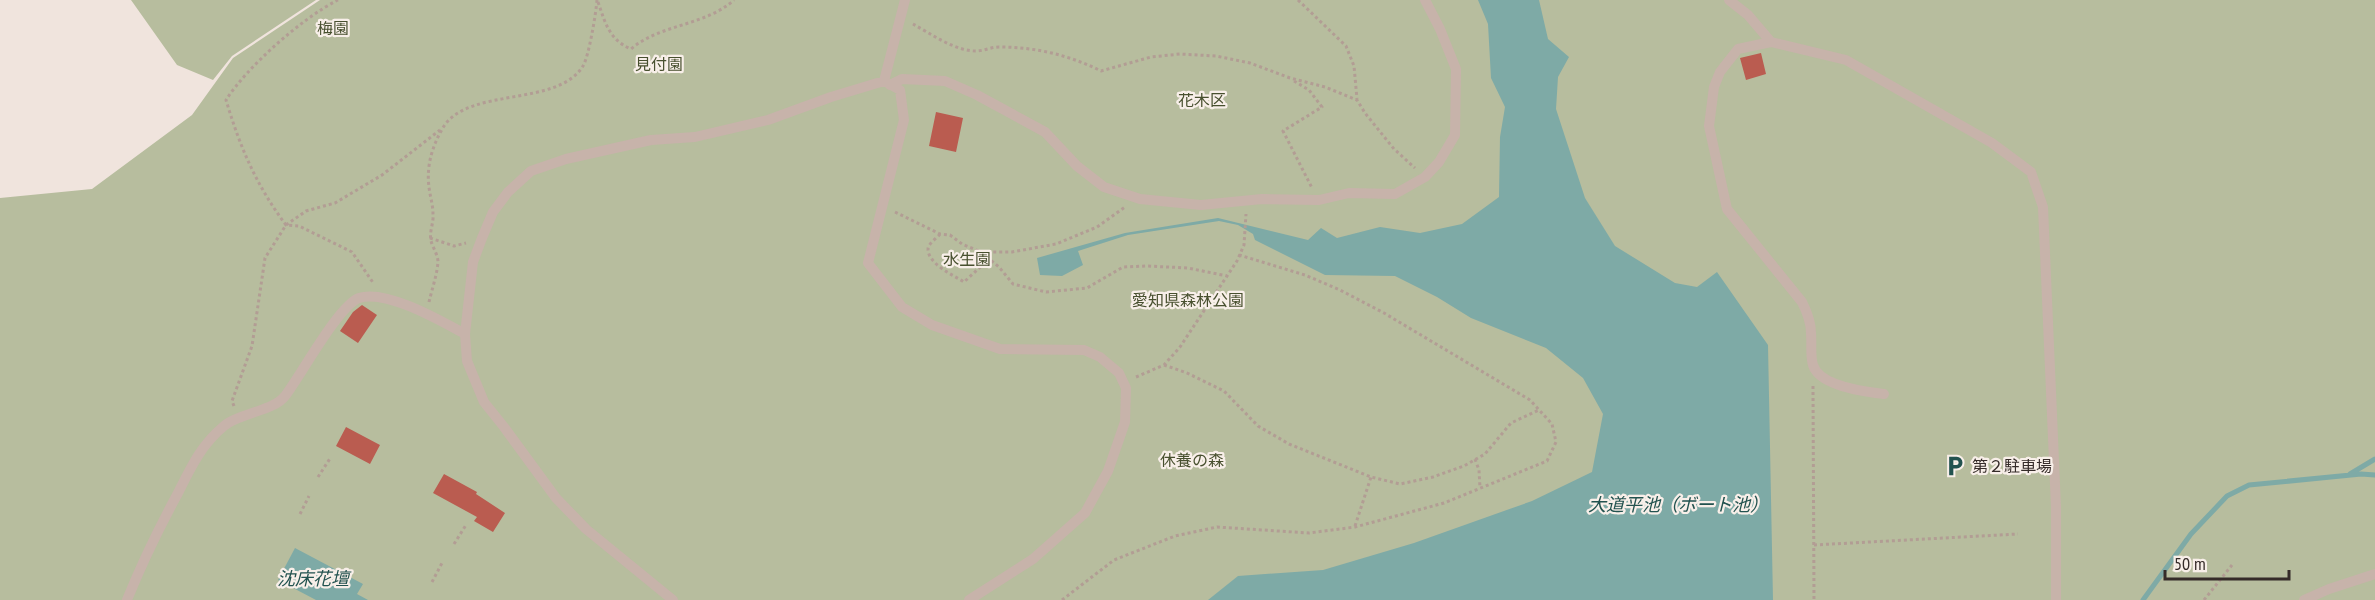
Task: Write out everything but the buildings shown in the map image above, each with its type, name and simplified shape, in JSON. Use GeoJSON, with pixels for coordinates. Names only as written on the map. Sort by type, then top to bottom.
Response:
{"type":"FeatureCollection","features":[{"type":"Feature","properties":{"kind":"lane"},"geometry":{"type":"LineString","coordinates":[[887,83],[905,0]]}},
{"type":"Feature","properties":{"kind":"lane"},"geometry":{"type":"LineString","coordinates":[[673,600],[586,529],[556,498],[484,402],[467,361],[465,334],[473,262],[493,212],[508,192],[531,171],[566,159],[651,140],[695,137],[768,120],[831,97],[887,83],[902,80],[945,81],[977,95],[1045,132],[1077,166],[1104,187],[1140,199],[1201,205],[1248,201],[1319,200],[1349,193],[1395,194],[1425,177],[1439,162],[1455,135],[1456,69],[1425,0]]}},
{"type":"Feature","properties":{"kind":"lane"},"geometry":{"type":"LineString","coordinates":[[1729,0],[1748,15],[1770,42]]}},
{"type":"Feature","properties":{"kind":"lane"},"geometry":{"type":"LineString","coordinates":[[1884,394],[1862,392],[1836,384],[1816,372],[1813,363],[1809,316],[1802,302],[1727,208],[1709,126],[1714,87],[1720,72],[1738,49],[1770,42],[1846,60],[1992,143],[2031,172],[2043,207],[2056,507],[2056,600]]}},
{"type":"Feature","properties":{"kind":"lane"},"geometry":{"type":"LineString","coordinates":[[887,83],[900,90],[904,120],[868,263],[902,307],[932,325],[1000,348],[1084,350],[1100,357],[1119,373],[1126,388],[1125,422],[1108,471],[1084,513],[1033,559],[969,600]]}},
{"type":"Feature","properties":{"kind":"lane"},"geometry":{"type":"LineString","coordinates":[[127,600],[152,538],[191,465],[210,439],[226,424],[284,399],[317,347],[346,309],[359,298],[384,298],[426,312],[465,334]]}},
{"type":"Feature","properties":{"kind":"lane"},"geometry":{"type":"LineString","coordinates":[[2304,600],[2330,588],[2375,574]]}},
{"type":"Feature","properties":{"kind":"path"},"geometry":{"type":"LineString","coordinates":[[286,225],[260,187],[246,159],[225,100],[238,82],[293,32],[322,8],[338,0]]}},
{"type":"Feature","properties":{"kind":"path"},"geometry":{"type":"LineString","coordinates":[[598,0],[607,30],[620,45],[631,49],[643,38],[714,12],[734,0]]}},
{"type":"Feature","properties":{"kind":"path"},"geometry":{"type":"LineString","coordinates":[[426,312],[438,260],[430,238],[434,215],[428,185],[428,168],[434,143],[450,118],[483,102],[518,97],[549,89],[581,70],[586,60],[598,0]]}},
{"type":"Feature","properties":{"kind":"path"},"geometry":{"type":"LineString","coordinates":[[1298,0],[1346,46],[1354,66],[1358,100],[1365,113],[1394,149],[1425,177]]}},
{"type":"Feature","properties":{"kind":"path"},"geometry":{"type":"LineString","coordinates":[[901,17],[928,33],[976,51],[995,46],[1043,51],[1076,59],[1101,71],[1151,57],[1180,54],[1216,56],[1250,63],[1290,78],[1326,87],[1358,100]]}},
{"type":"Feature","properties":{"kind":"path"},"geometry":{"type":"LineString","coordinates":[[1290,78],[1309,90],[1322,107],[1282,131],[1319,200]]}},
{"type":"Feature","properties":{"kind":"path"},"geometry":{"type":"LineString","coordinates":[[236,419],[232,400],[252,346],[265,258],[286,225],[306,211],[335,203],[382,175],[444,127]]}},
{"type":"Feature","properties":{"kind":"path"},"geometry":{"type":"LineString","coordinates":[[885,198],[895,212],[940,234],[950,235],[962,244],[981,252],[1012,252],[1056,244],[1097,227],[1131,201]]}},
{"type":"Feature","properties":{"kind":"path"},"geometry":{"type":"LineString","coordinates":[[1122,380],[1139,376],[1164,365],[1180,347],[1227,276],[1244,245],[1248,201]]}},
{"type":"Feature","properties":{"kind":"path"},"geometry":{"type":"LineString","coordinates":[[286,225],[299,226],[352,252],[384,298]]}},
{"type":"Feature","properties":{"kind":"path"},"geometry":{"type":"LineString","coordinates":[[940,234],[929,246],[928,250],[933,262],[964,282],[988,260]]}},
{"type":"Feature","properties":{"kind":"path"},"geometry":{"type":"LineString","coordinates":[[430,238],[454,246],[482,238]]}},
{"type":"Feature","properties":{"kind":"path"},"geometry":{"type":"LineString","coordinates":[[981,252],[999,267],[1013,284],[1046,292],[1087,288],[1123,267],[1188,268],[1227,276]]}},
{"type":"Feature","properties":{"kind":"path"},"geometry":{"type":"LineString","coordinates":[[1062,600],[1114,560],[1174,536],[1217,527],[1309,533],[1355,527],[1444,503],[1547,461],[1556,441],[1552,424],[1530,400],[1384,313],[1340,290],[1305,275],[1239,255]]}},
{"type":"Feature","properties":{"kind":"path"},"geometry":{"type":"LineString","coordinates":[[1813,363],[1814,600]]}},
{"type":"Feature","properties":{"kind":"path"},"geometry":{"type":"LineString","coordinates":[[1164,365],[1224,391],[1258,426],[1289,444],[1371,477],[1400,484],[1434,477],[1475,459],[1485,453],[1511,423],[1539,410]]}},
{"type":"Feature","properties":{"kind":"path"},"geometry":{"type":"LineString","coordinates":[[318,477],[331,457]]}},
{"type":"Feature","properties":{"kind":"path"},"geometry":{"type":"LineString","coordinates":[[1475,459],[1479,470],[1480,488]]}},
{"type":"Feature","properties":{"kind":"path"},"geometry":{"type":"LineString","coordinates":[[1355,527],[1371,477]]}},
{"type":"Feature","properties":{"kind":"path"},"geometry":{"type":"LineString","coordinates":[[300,514],[309,496]]}},
{"type":"Feature","properties":{"kind":"path"},"geometry":{"type":"LineString","coordinates":[[454,544],[466,525]]}},
{"type":"Feature","properties":{"kind":"path"},"geometry":{"type":"LineString","coordinates":[[1814,545],[2018,534]]}},
{"type":"Feature","properties":{"kind":"path"},"geometry":{"type":"LineString","coordinates":[[432,582],[442,563]]}},
{"type":"Feature","properties":{"kind":"path"},"geometry":{"type":"LineString","coordinates":[[2205,600],[2232,565]]}},
{"type":"Feature","properties":{"kind":"green space"},"geometry":{"type":"Polygon","coordinates":[[[131,0],[316,0],[232,56],[213,80],[177,65],[131,0]]]}},
{"type":"Feature","properties":{"kind":"green space","name":"愛知県森林公園"},"geometry":{"type":"Polygon","coordinates":[[[320,0],[2375,0],[2375,600],[0,600],[0,198],[92,189],[192,115],[233,58],[320,0]]]}},
{"type":"Feature","properties":{"kind":"water","name":"大道平池（ボート池）"},"geometry":{"type":"Polygon","coordinates":[[[1478,0],[1539,0],[1548,39],[1569,57],[1558,77],[1556,109],[1585,198],[1615,246],[1675,283],[1697,287],[1717,272],[1768,345],[1773,600],[1208,600],[1238,576],[1323,570],[1414,543],[1532,501],[1592,472],[1603,414],[1583,378],[1546,348],[1471,318],[1437,297],[1395,276],[1325,275],[1255,240],[1253,234],[1238,225],[1219,221],[1128,235],[1078,251],[1083,265],[1062,276],[1040,275],[1037,258],[1125,233],[1218,218],[1308,240],[1321,228],[1337,238],[1380,227],[1420,233],[1462,224],[1499,197],[1500,137],[1505,107],[1491,78],[1488,24],[1478,0]]]}},
{"type":"Feature","properties":{"kind":"water","name":"沈床花壇"},"geometry":{"type":"Polygon","coordinates":[[[295,548],[363,584],[357,594],[368,600],[316,600],[278,580],[295,548]]]}},
{"type":"Feature","properties":{"kind":"waterway"},"geometry":{"type":"LineString","coordinates":[[2350,474],[2375,459]]}},
{"type":"Feature","properties":{"kind":"waterway"},"geometry":{"type":"LineString","coordinates":[[2143,600],[2191,534],[2227,496],[2249,485],[2361,474],[2375,475]]}},
{"type":"Feature","properties":{"kind":"place","name":"第２駐車場"},"geometry":{"type":"Point","coordinates":[1955,466]}},
{"type":"Feature","properties":{"kind":"park label","name":"梅園"},"geometry":{"type":"Point","coordinates":[333,28]}},
{"type":"Feature","properties":{"kind":"park label","name":"見付園"},"geometry":{"type":"Point","coordinates":[659,64]}},
{"type":"Feature","properties":{"kind":"park label","name":"花木区"},"geometry":{"type":"Point","coordinates":[1202,100]}},
{"type":"Feature","properties":{"kind":"park label","name":"水生園"},"geometry":{"type":"Point","coordinates":[967,259]}},
{"type":"Feature","properties":{"kind":"park label","name":"休養の森"},"geometry":{"type":"Point","coordinates":[1192,460]}}]}
